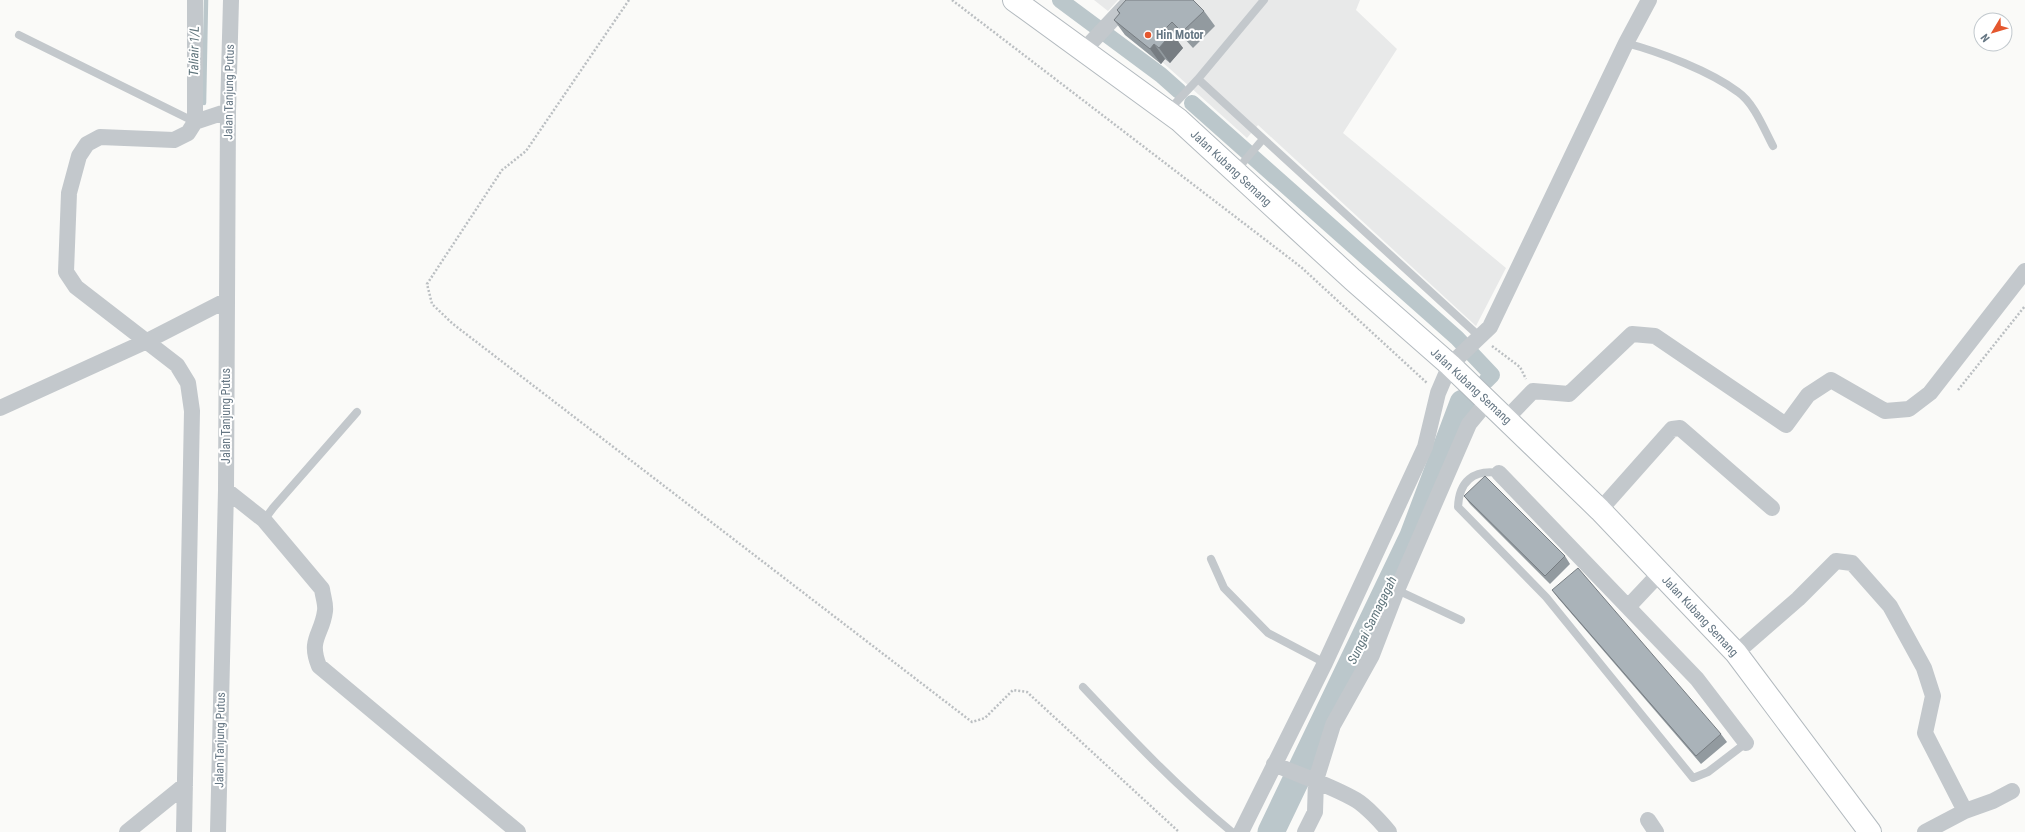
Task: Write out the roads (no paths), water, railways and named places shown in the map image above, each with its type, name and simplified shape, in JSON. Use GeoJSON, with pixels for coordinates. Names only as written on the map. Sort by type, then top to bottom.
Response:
{"type":"FeatureCollection","features":[{"type":"Feature","properties":{"kind":"main road","name":"Jalan Kubang Semang"},"geometry":{"type":"LineString","coordinates":[[1014,0],[1090,43],[1167,112],[1242,164],[1352,279],[1454,361],[1488,401],[1600,510],[1736,653],[1870,832]]}},
{"type":"Feature","properties":{"kind":"street"},"geometry":{"type":"LineString","coordinates":[[184,832],[192,412],[188,383],[177,365],[76,287],[66,272],[68,193],[78,156],[87,144],[100,136],[174,140],[188,133],[195,122],[195,0]]}},
{"type":"Feature","properties":{"kind":"street","name":"Jalan Tanjung Putus"},"geometry":{"type":"LineString","coordinates":[[218,832],[226,490],[228,111],[232,0]]}},
{"type":"Feature","properties":{"kind":"street"},"geometry":{"type":"LineString","coordinates":[[1090,43],[1111,19],[1131,0]]}},
{"type":"Feature","properties":{"kind":"street"},"geometry":{"type":"LineString","coordinates":[[1241,832],[1278,766],[1425,447],[1438,393],[1454,361],[1490,327],[1626,43],[1649,0]]}},
{"type":"Feature","properties":{"kind":"street"},"geometry":{"type":"LineString","coordinates":[[195,122],[228,111]]}},
{"type":"Feature","properties":{"kind":"street"},"geometry":{"type":"LineString","coordinates":[[1506,419],[1533,391],[1569,394],[1632,334],[1655,336],[1786,425],[1808,395],[1831,380],[1885,410],[1909,409],[1930,393],[2025,271]]}},
{"type":"Feature","properties":{"kind":"street"},"geometry":{"type":"LineString","coordinates":[[0,408],[147,341],[227,300]]}},
{"type":"Feature","properties":{"kind":"street"},"geometry":{"type":"LineString","coordinates":[[1305,832],[1315,812],[1312,780],[1333,725],[1372,655],[1397,590],[1469,424],[1488,401]]}},
{"type":"Feature","properties":{"kind":"street"},"geometry":{"type":"LineString","coordinates":[[1600,510],[1672,429],[1680,428],[1772,508]]}},
{"type":"Feature","properties":{"kind":"street"},"geometry":{"type":"LineString","coordinates":[[1499,473],[1582,564],[1628,607],[1697,679],[1746,743]]}},
{"type":"Feature","properties":{"kind":"street"},"geometry":{"type":"LineString","coordinates":[[226,490],[264,520],[322,589],[325,604],[324,613],[314,645],[315,655],[319,666],[518,832]]}},
{"type":"Feature","properties":{"kind":"street"},"geometry":{"type":"LineString","coordinates":[[1736,653],[1798,599],[1836,561],[1852,563],[1890,606],[1924,668],[1933,696],[1925,733],[1965,811]]}},
{"type":"Feature","properties":{"kind":"street"},"geometry":{"type":"LineString","coordinates":[[1628,607],[1660,572]]}},
{"type":"Feature","properties":{"kind":"street"},"geometry":{"type":"LineString","coordinates":[[1278,766],[1357,801],[1389,832]]}},
{"type":"Feature","properties":{"kind":"street"},"geometry":{"type":"LineString","coordinates":[[127,832],[185,785]]}},
{"type":"Feature","properties":{"kind":"street"},"geometry":{"type":"LineString","coordinates":[[1925,832],[1965,811],[1993,802],[2012,791]]}},
{"type":"Feature","properties":{"kind":"lane"},"geometry":{"type":"LineString","coordinates":[[1167,112],[1198,79],[1264,0]]}},
{"type":"Feature","properties":{"kind":"lane"},"geometry":{"type":"LineString","coordinates":[[19,35],[195,122]]}},
{"type":"Feature","properties":{"kind":"lane"},"geometry":{"type":"LineString","coordinates":[[1626,43],[1658,51],[1709,75],[1739,92],[1758,116],[1773,146]]}},
{"type":"Feature","properties":{"kind":"lane"},"geometry":{"type":"LineString","coordinates":[[1198,79],[1475,341]]}},
{"type":"Feature","properties":{"kind":"lane"},"geometry":{"type":"LineString","coordinates":[[1242,164],[1263,139]]}},
{"type":"Feature","properties":{"kind":"lane"},"geometry":{"type":"LineString","coordinates":[[264,520],[357,412]]}},
{"type":"Feature","properties":{"kind":"lane"},"geometry":{"type":"LineString","coordinates":[[1499,473],[1488,471],[1471,477],[1458,493],[1458,507],[1549,595],[1693,778],[1708,772],[1746,743]]}},
{"type":"Feature","properties":{"kind":"lane"},"geometry":{"type":"LineString","coordinates":[[1211,559],[1224,588],[1268,633],[1325,663]]}},
{"type":"Feature","properties":{"kind":"lane"},"geometry":{"type":"LineString","coordinates":[[1397,590],[1461,620]]}},
{"type":"Feature","properties":{"kind":"lane"},"geometry":{"type":"LineString","coordinates":[[1083,686],[1110,717],[1202,808],[1232,832]]}},
{"type":"Feature","properties":{"kind":"waterway","name":"Taliair 1/L"},"geometry":{"type":"LineString","coordinates":[[204,103],[206,0]]}},
{"type":"Feature","properties":{"kind":"waterway"},"geometry":{"type":"LineString","coordinates":[[1060,0],[1161,75],[1179,91]]}},
{"type":"Feature","properties":{"kind":"waterway"},"geometry":{"type":"LineString","coordinates":[[1192,103],[1457,338],[1492,375],[1486,381]]}},
{"type":"Feature","properties":{"kind":"waterway","name":"Sungai Samagagah"},"geometry":{"type":"LineString","coordinates":[[1271,832],[1413,536],[1463,403]]}},
{"type":"Feature","properties":{"kind":"place","name":"Hin Motor"},"geometry":{"type":"Point","coordinates":[1148,35]}}]}
